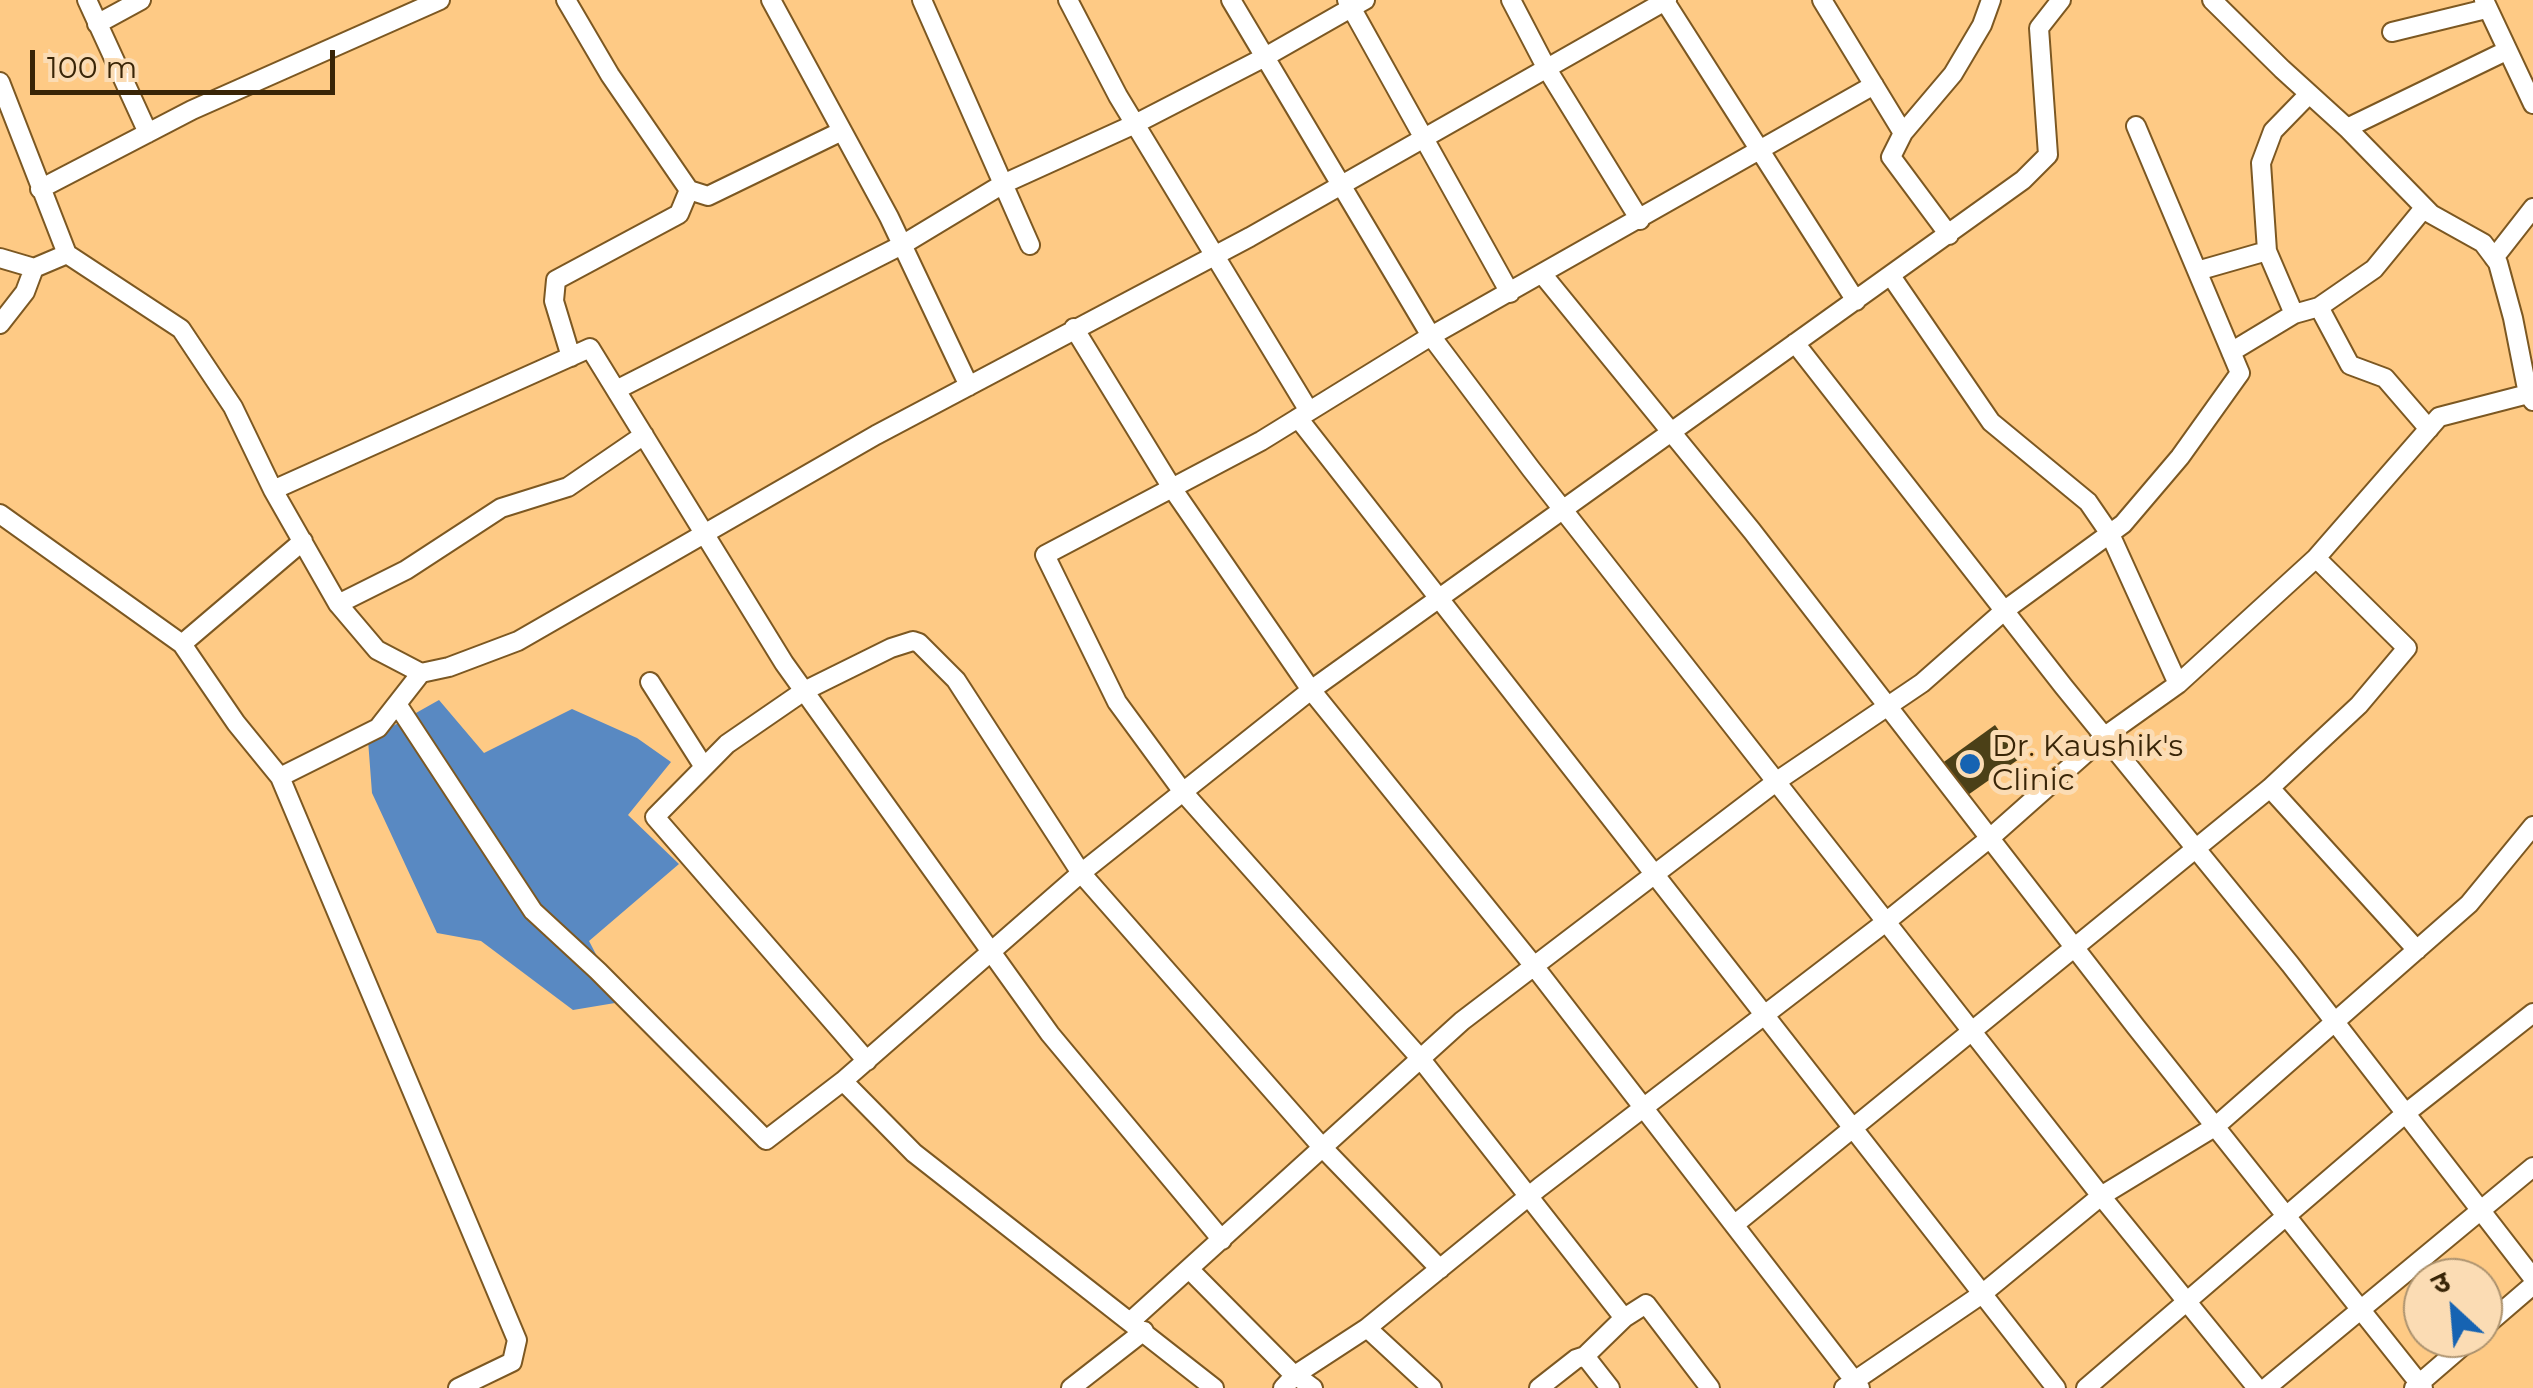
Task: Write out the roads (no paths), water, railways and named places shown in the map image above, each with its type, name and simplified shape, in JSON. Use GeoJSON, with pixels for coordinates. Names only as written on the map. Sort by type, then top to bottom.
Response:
{"type":"FeatureCollection","features":[{"type":"Feature","properties":{"kind":"street"},"geometry":{"type":"LineString","coordinates":[[87,0],[148,132]]}},
{"type":"Feature","properties":{"kind":"street"},"geometry":{"type":"LineString","coordinates":[[97,24],[141,0]]}},
{"type":"Feature","properties":{"kind":"street"},"geometry":{"type":"LineString","coordinates":[[40,189],[148,132],[440,0]]}},
{"type":"Feature","properties":{"kind":"street"},"geometry":{"type":"LineString","coordinates":[[566,0],[610,75],[689,190],[708,196],[842,131]]}},
{"type":"Feature","properties":{"kind":"street"},"geometry":{"type":"LineString","coordinates":[[771,0],[902,245],[969,386]]}},
{"type":"Feature","properties":{"kind":"street"},"geometry":{"type":"LineString","coordinates":[[922,0],[1030,246]]}},
{"type":"Feature","properties":{"kind":"street"},"geometry":{"type":"LineString","coordinates":[[1068,0],[1134,124],[1304,414],[1440,598],[2056,1388]]}},
{"type":"Feature","properties":{"kind":"street"},"geometry":{"type":"LineString","coordinates":[[1231,0],[1432,336],[1563,510],[2101,1196],[2258,1388]]}},
{"type":"Feature","properties":{"kind":"street"},"geometry":{"type":"LineString","coordinates":[[1511,0],[1547,68],[1640,220]]}},
{"type":"Feature","properties":{"kind":"street"},"geometry":{"type":"LineString","coordinates":[[0,82],[67,254],[181,330],[233,407],[338,604],[377,650],[421,673],[449,667],[518,641],[969,386],[1425,139],[1665,0],[1856,301]]}},
{"type":"Feature","properties":{"kind":"street"},"geometry":{"type":"LineString","coordinates":[[1822,0],[1903,133]]}},
{"type":"Feature","properties":{"kind":"street"},"geometry":{"type":"LineString","coordinates":[[1949,234],[1891,157],[1903,133],[1953,74],[1982,25],[1991,0]]}},
{"type":"Feature","properties":{"kind":"street"},"geometry":{"type":"LineString","coordinates":[[397,704],[532,911],[598,971],[766,1140],[843,1081],[1081,873],[1311,690],[2023,180],[2048,155],[2039,28],[2061,0]]}},
{"type":"Feature","properties":{"kind":"street"},"geometry":{"type":"LineString","coordinates":[[1289,1381],[1367,1328],[1643,1107],[1887,921],[1990,838],[2105,736],[2178,684],[2316,558],[2438,417],[2530,397],[2513,318],[2494,258],[2484,243],[2424,208],[2348,128],[2212,0]]}},
{"type":"Feature","properties":{"kind":"street"},"geometry":{"type":"LineString","coordinates":[[616,390],[902,245],[1003,184],[1134,124],[1265,57],[1355,2],[1510,293]]}},
{"type":"Feature","properties":{"kind":"street"},"geometry":{"type":"LineString","coordinates":[[2392,32],[2485,4],[2533,104]]}},
{"type":"Feature","properties":{"kind":"street"},"geometry":{"type":"LineString","coordinates":[[2348,128],[2506,51]]}},
{"type":"Feature","properties":{"kind":"street"},"geometry":{"type":"LineString","coordinates":[[1624,1318],[1420,1058],[1183,792],[1117,702],[1046,555],[1304,414],[1432,336],[1874,85]]}},
{"type":"Feature","properties":{"kind":"street"},"geometry":{"type":"LineString","coordinates":[[2294,314],[2267,251],[2261,163],[2272,131],[2310,94]]}},
{"type":"Feature","properties":{"kind":"street"},"geometry":{"type":"LineString","coordinates":[[1071,1388],[1190,1270],[1420,1058],[1653,872],[1777,781],[1922,683],[2004,610],[2123,524],[2180,458],[2240,373],[2136,126]]}},
{"type":"Feature","properties":{"kind":"street"},"geometry":{"type":"LineString","coordinates":[[571,357],[554,301],[556,280],[680,214],[689,190]]}},
{"type":"Feature","properties":{"kind":"street"},"geometry":{"type":"LineString","coordinates":[[2231,352],[2294,314],[2319,307],[2374,269],[2424,208]]}},
{"type":"Feature","properties":{"kind":"street"},"geometry":{"type":"LineString","coordinates":[[2494,258],[2533,208]]}},
{"type":"Feature","properties":{"kind":"street"},"geometry":{"type":"LineString","coordinates":[[2197,271],[2267,251]]}},
{"type":"Feature","properties":{"kind":"street"},"geometry":{"type":"LineString","coordinates":[[0,258],[34,268],[67,254]]}},
{"type":"Feature","properties":{"kind":"street"},"geometry":{"type":"LineString","coordinates":[[0,324],[26,292],[34,268]]}},
{"type":"Feature","properties":{"kind":"street"},"geometry":{"type":"LineString","coordinates":[[1543,275],[1752,531],[2419,1387],[2450,1358]]}},
{"type":"Feature","properties":{"kind":"street"},"geometry":{"type":"LineString","coordinates":[[1892,276],[1991,422],[2088,502],[2110,534],[2178,684]]}},
{"type":"Feature","properties":{"kind":"street"},"geometry":{"type":"LineString","coordinates":[[2319,307],[2350,365],[2385,378],[2428,428]]}},
{"type":"Feature","properties":{"kind":"street"},"geometry":{"type":"LineString","coordinates":[[1074,328],[1172,488],[1311,690],[1534,966],[1853,1386],[1982,1294],[2101,1196],[2216,1126],[2470,904],[2533,826]]}},
{"type":"Feature","properties":{"kind":"street"},"geometry":{"type":"LineString","coordinates":[[1795,343],[2336,1022],[2479,1208],[2533,1282],[2503,1310]]}},
{"type":"Feature","properties":{"kind":"street"},"geometry":{"type":"LineString","coordinates":[[274,490],[590,348],[804,691],[1050,1034],[1222,1240]]}},
{"type":"Feature","properties":{"kind":"street"},"geometry":{"type":"LineString","coordinates":[[338,604],[406,570],[501,508],[568,486],[644,436]]}},
{"type":"Feature","properties":{"kind":"street"},"geometry":{"type":"LineString","coordinates":[[0,514],[182,644],[236,723],[280,778],[517,1340],[512,1362],[458,1388]]}},
{"type":"Feature","properties":{"kind":"street"},"geometry":{"type":"LineString","coordinates":[[182,644],[302,541]]}},
{"type":"Feature","properties":{"kind":"street"},"geometry":{"type":"LineString","coordinates":[[1734,1225],[2270,788],[2359,705],[2407,648],[2316,558]]}},
{"type":"Feature","properties":{"kind":"street"},"geometry":{"type":"LineString","coordinates":[[867,1060],[655,818],[726,744],[804,691],[912,641],[956,680],[1081,873],[1322,1147],[1440,1269]]}},
{"type":"Feature","properties":{"kind":"street"},"geometry":{"type":"LineString","coordinates":[[280,778],[378,728],[421,673]]}},
{"type":"Feature","properties":{"kind":"street"},"geometry":{"type":"LineString","coordinates":[[650,682],[704,767]]}},
{"type":"Feature","properties":{"kind":"street"},"geometry":{"type":"LineString","coordinates":[[2270,788],[2417,950]]}},
{"type":"Feature","properties":{"kind":"street"},"geometry":{"type":"LineString","coordinates":[[2086,1388],[2406,1113],[2533,1013]]}},
{"type":"Feature","properties":{"kind":"street"},"geometry":{"type":"LineString","coordinates":[[843,1081],[914,1153],[1214,1388]]}},
{"type":"Feature","properties":{"kind":"street"},"geometry":{"type":"LineString","coordinates":[[2266,1388],[2533,1167]]}},
{"type":"Feature","properties":{"kind":"street"},"geometry":{"type":"LineString","coordinates":[[1190,1270],[1289,1381],[1312,1388]]}},
{"type":"Feature","properties":{"kind":"street"},"geometry":{"type":"LineString","coordinates":[[1539,1388],[1585,1356],[1624,1318],[1646,1304],[1710,1388]]}},
{"type":"Feature","properties":{"kind":"street"},"geometry":{"type":"LineString","coordinates":[[1367,1328],[1432,1388]]}},
{"type":"Feature","properties":{"kind":"street"},"geometry":{"type":"LineString","coordinates":[[1585,1356],[1610,1388]]}},
{"type":"Feature","properties":{"kind":"water"},"geometry":{"type":"Polygon","coordinates":[[[439,700],[484,753],[572,709],[637,738],[671,762],[628,815],[679,864],[589,941],[621,1002],[573,1010],[481,941],[437,933],[372,793],[368,740],[439,700]]]}},
{"type":"Feature","properties":{"kind":"place","name":"Dr. Kaushik's Clinic"},"geometry":{"type":"Point","coordinates":[1970,764]}}]}
